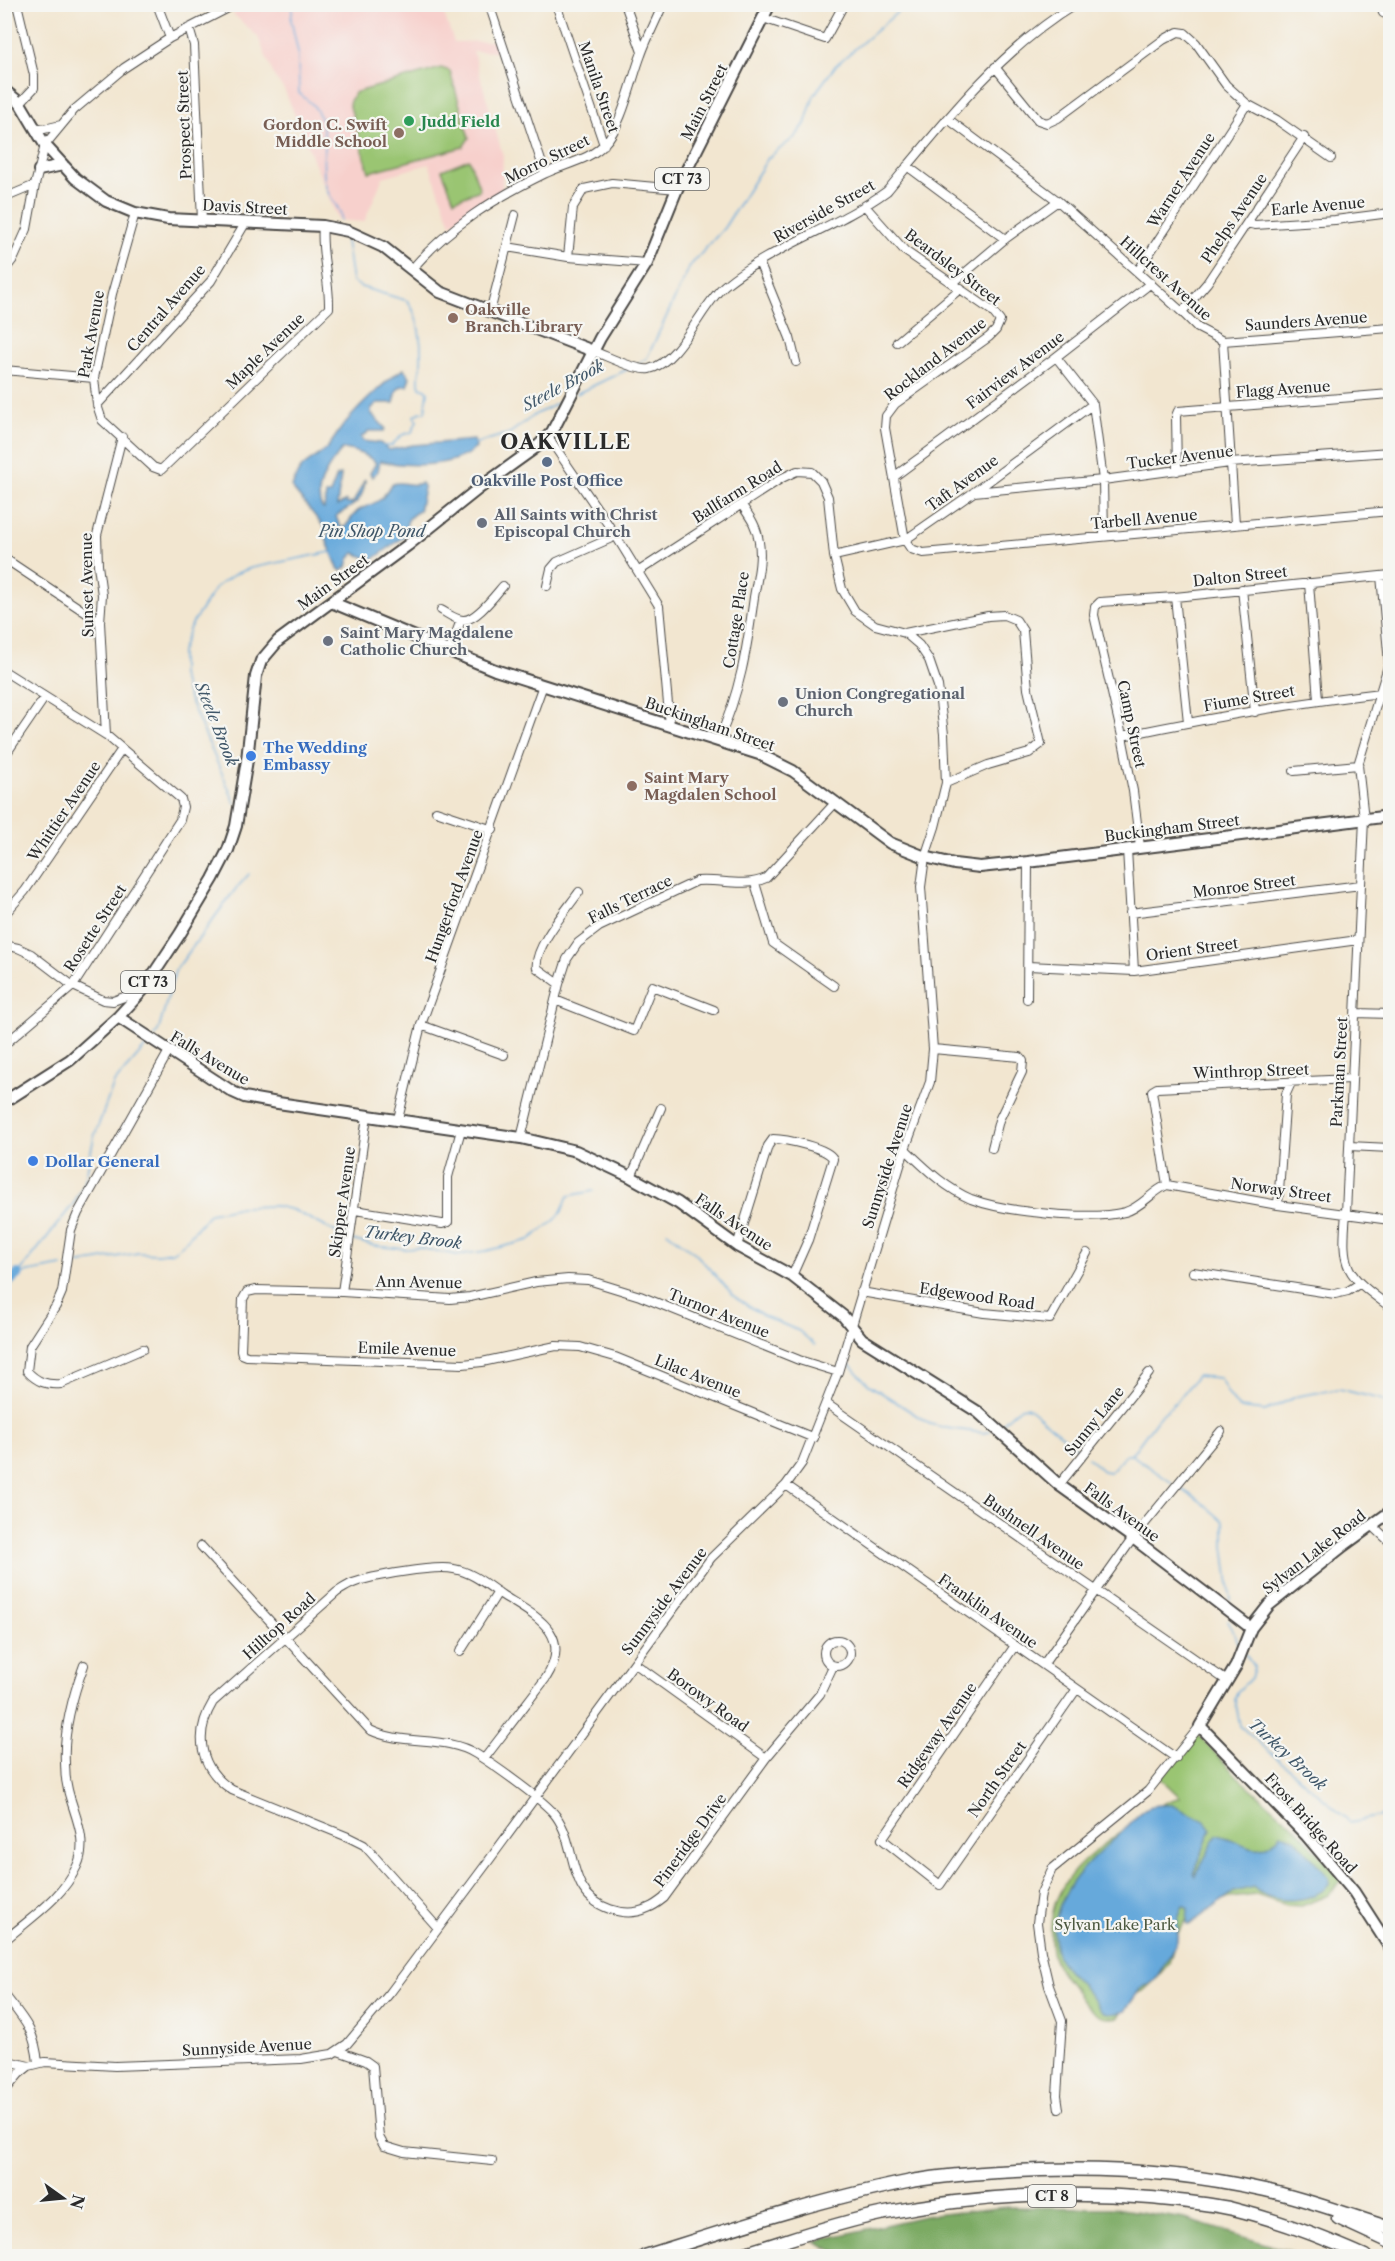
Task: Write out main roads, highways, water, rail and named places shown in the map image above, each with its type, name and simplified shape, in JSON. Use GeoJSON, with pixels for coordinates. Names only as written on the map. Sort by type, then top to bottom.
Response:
{"type":"FeatureCollection","features":[{"type":"Feature","properties":{"kind":"highway","name":"CT 8"},"geometry":{"type":"LineString","coordinates":[[645,2256],[806,2207],[910,2182],[957,2175],[1056,2169],[1163,2174],[1260,2190],[1302,2204],[1390,2242]]}},
{"type":"Feature","properties":{"kind":"highway"},"geometry":{"type":"LineString","coordinates":[[1210,2180],[1262,2189],[1310,2201],[1390,2228]]}},
{"type":"Feature","properties":{"kind":"highway","name":"CT 8"},"geometry":{"type":"LineString","coordinates":[[736,2256],[879,2214],[947,2203],[1062,2195],[1132,2197],[1231,2208],[1286,2224],[1365,2256]]}},
{"type":"Feature","properties":{"kind":"main road","name":"Main Street"},"geometry":{"type":"LineString","coordinates":[[118,1017],[142,990],[180,934],[224,859],[241,801],[255,686],[261,661],[278,641],[548,437],[566,410],[593,351],[647,263],[677,189],[770,4]]}},
{"type":"Feature","properties":{"kind":"main road","name":"Davis Street"},"geometry":{"type":"LineString","coordinates":[[4,90],[20,103],[45,145],[63,165],[75,178],[106,201],[135,213],[168,219],[323,226],[348,231],[383,247],[440,292],[593,351]]}},
{"type":"Feature","properties":{"kind":"main road"},"geometry":{"type":"LineString","coordinates":[[39,170],[63,165]]}},
{"type":"Feature","properties":{"kind":"main road","name":"Buckingham Street"},"geometry":{"type":"LineString","coordinates":[[331,602],[449,652],[543,685],[759,754],[793,771],[890,843],[925,857],[954,864],[980,867],[1028,862],[1390,816]]}},
{"type":"Feature","properties":{"kind":"main road","name":"Falls Avenue"},"geometry":{"type":"LineString","coordinates":[[118,1017],[240,1095],[278,1103],[521,1138],[576,1151],[631,1177],[678,1203],[736,1246],[792,1276],[851,1325],[862,1339],[978,1412],[1059,1485],[1251,1628]]}},
{"type":"Feature","properties":{"kind":"main road","name":"CT 73"},"geometry":{"type":"LineString","coordinates":[[4,1102],[70,1060],[118,1017]]}},
{"type":"Feature","properties":{"kind":"main road","name":"Sylvan Lake Road"},"geometry":{"type":"LineString","coordinates":[[1200,1726],[1227,1681],[1244,1648],[1251,1628],[1269,1605],[1390,1512]]}},
{"type":"Feature","properties":{"kind":"main road","name":"Frost Bridge Road"},"geometry":{"type":"LineString","coordinates":[[1200,1726],[1306,1835],[1354,1892],[1390,1948]]}},
{"type":"Feature","properties":{"kind":"water","name":"Pin Shop Pond"},"geometry":{"type":"Polygon","coordinates":[[[404,369],[410,377],[407,386],[402,386],[397,390],[394,403],[377,403],[371,409],[371,413],[385,428],[384,431],[368,431],[361,437],[363,441],[380,443],[389,450],[413,445],[474,440],[476,448],[455,459],[430,464],[380,461],[378,471],[372,477],[370,473],[376,463],[361,454],[343,449],[328,469],[321,485],[319,501],[322,508],[324,509],[326,494],[330,494],[337,476],[341,475],[337,506],[346,501],[347,504],[353,503],[365,479],[365,482],[359,500],[336,516],[340,527],[345,527],[360,509],[381,499],[393,484],[421,483],[424,488],[419,511],[408,521],[405,536],[372,560],[354,553],[347,567],[341,571],[326,539],[329,533],[292,488],[302,468],[327,448],[346,422],[366,401],[404,369]]]}},
{"type":"Feature","properties":{"kind":"water","name":"Sylvan Lake Park"},"geometry":{"type":"Polygon","coordinates":[[[1172,1805],[1205,1821],[1211,1829],[1195,1876],[1217,1835],[1257,1848],[1272,1843],[1281,1834],[1295,1838],[1329,1878],[1329,1885],[1312,1896],[1291,1900],[1270,1897],[1253,1887],[1234,1892],[1189,1925],[1187,1923],[1188,1908],[1183,1905],[1178,1918],[1177,1941],[1154,1981],[1140,1989],[1125,2011],[1110,2014],[1102,2012],[1060,1961],[1055,1946],[1054,1928],[1058,1911],[1064,1896],[1084,1868],[1138,1815],[1151,1806],[1172,1805]]]}},
{"type":"Feature","properties":{"kind":"waterway"},"geometry":{"type":"LineString","coordinates":[[293,4],[291,20],[298,52],[299,93],[313,105],[322,124],[326,187],[340,211],[341,220]]}},
{"type":"Feature","properties":{"kind":"waterway","name":"Steele Brook"},"geometry":{"type":"LineString","coordinates":[[638,364],[647,358],[690,266],[724,228],[768,158],[795,137],[805,124],[814,95],[836,65],[907,4]]}},
{"type":"Feature","properties":{"kind":"waterway"},"geometry":{"type":"LineString","coordinates":[[346,241],[352,281],[361,287],[408,301],[419,330],[421,355],[419,384],[428,392],[425,412],[414,416],[417,421],[412,432],[402,435],[391,446],[383,446]]}},
{"type":"Feature","properties":{"kind":"waterway","name":"Steele Brook"},"geometry":{"type":"LineString","coordinates":[[576,394],[628,369]]}},
{"type":"Feature","properties":{"kind":"waterway","name":"Steele Brook"},"geometry":{"type":"LineString","coordinates":[[474,444],[510,433],[536,414],[561,402]]}},
{"type":"Feature","properties":{"kind":"waterway","name":"Steele Brook"},"geometry":{"type":"LineString","coordinates":[[235,803],[181,675],[181,652],[190,627],[216,587],[235,574],[251,568],[331,552]]}},
{"type":"Feature","properties":{"kind":"waterway","name":"Steele Brook"},"geometry":{"type":"LineString","coordinates":[[242,814],[246,821]]}},
{"type":"Feature","properties":{"kind":"waterway","name":"Steele Brook"},"geometry":{"type":"LineString","coordinates":[[155,1036],[175,971],[249,874]]}},
{"type":"Feature","properties":{"kind":"waterway","name":"Steele Brook"},"geometry":{"type":"LineString","coordinates":[[19,1273],[74,1203],[85,1181],[94,1137],[114,1083],[150,1042]]}},
{"type":"Feature","properties":{"kind":"waterway","name":"Turkey Brook"},"geometry":{"type":"LineString","coordinates":[[352,1240],[375,1246],[419,1248],[457,1255],[486,1251],[529,1240],[554,1221],[561,1213],[568,1196],[593,1191]]}},
{"type":"Feature","properties":{"kind":"waterway","name":"Turkey Brook"},"geometry":{"type":"LineString","coordinates":[[70,1265],[138,1253],[172,1252],[181,1246],[210,1213],[241,1207],[276,1206],[293,1210],[347,1238]]}},
{"type":"Feature","properties":{"kind":"waterway","name":"Turkey Brook"},"geometry":{"type":"LineString","coordinates":[[667,1232],[695,1253],[736,1298],[764,1316],[799,1331],[815,1345]]}},
{"type":"Feature","properties":{"kind":"waterway","name":"Turkey Brook"},"geometry":{"type":"LineString","coordinates":[[18,1274],[62,1266]]}},
{"type":"Feature","properties":{"kind":"waterway","name":"Steele Brook"},"geometry":{"type":"LineString","coordinates":[[4,1286],[18,1274]]}},
{"type":"Feature","properties":{"kind":"waterway","name":"Turkey Brook"},"geometry":{"type":"LineString","coordinates":[[847,1362],[868,1384],[930,1424],[984,1433],[990,1431]]}},
{"type":"Feature","properties":{"kind":"waterway"},"geometry":{"type":"LineString","coordinates":[[1131,1455],[1158,1418],[1178,1400],[1197,1376],[1220,1378],[1228,1394],[1239,1408],[1265,1411],[1298,1396],[1339,1389],[1380,1399],[1390,1404]]}},
{"type":"Feature","properties":{"kind":"waterway","name":"Turkey Brook"},"geometry":{"type":"LineString","coordinates":[[1003,1423],[1018,1409],[1029,1408],[1078,1449]]}},
{"type":"Feature","properties":{"kind":"waterway","name":"Turkey Brook"},"geometry":{"type":"LineString","coordinates":[[1088,1458],[1103,1471],[1110,1472],[1126,1455],[1130,1455]]}},
{"type":"Feature","properties":{"kind":"waterway","name":"Turkey Brook"},"geometry":{"type":"LineString","coordinates":[[1132,1455],[1172,1483]]}},
{"type":"Feature","properties":{"kind":"waterway","name":"Turkey Brook"},"geometry":{"type":"LineString","coordinates":[[1179,1488],[1199,1500],[1224,1522],[1224,1546],[1231,1600]]}},
{"type":"Feature","properties":{"kind":"waterway","name":"Turkey Brook"},"geometry":{"type":"LineString","coordinates":[[1228,1620],[1239,1644]]}},
{"type":"Feature","properties":{"kind":"waterway","name":"Turkey Brook"},"geometry":{"type":"LineString","coordinates":[[1245,1654],[1254,1667],[1251,1678],[1237,1692],[1235,1699],[1240,1726],[1350,1822],[1381,1816],[1390,1809]]}},
{"type":"Feature","properties":{"kind":"place","name":"Judd Field"},"geometry":{"type":"Point","coordinates":[409,121]}},
{"type":"Feature","properties":{"kind":"place","name":"Gordon C. Swift Middle School"},"geometry":{"type":"Point","coordinates":[399,133]}},
{"type":"Feature","properties":{"kind":"place","name":"Oakville Branch Library"},"geometry":{"type":"Point","coordinates":[453,318]}},
{"type":"Feature","properties":{"kind":"place","name":"Oakville Post Office"},"geometry":{"type":"Point","coordinates":[547,462]}},
{"type":"Feature","properties":{"kind":"place","name":"All Saints with Christ Episcopal Church"},"geometry":{"type":"Point","coordinates":[482,523]}},
{"type":"Feature","properties":{"kind":"place","name":"Saint Mary Magdalene Catholic Church"},"geometry":{"type":"Point","coordinates":[328,641]}},
{"type":"Feature","properties":{"kind":"place","name":"Union Congregational Church"},"geometry":{"type":"Point","coordinates":[783,702]}},
{"type":"Feature","properties":{"kind":"place","name":"The Wedding Embassy"},"geometry":{"type":"Point","coordinates":[251,756]}},
{"type":"Feature","properties":{"kind":"place","name":"Saint Mary Magdalen School"},"geometry":{"type":"Point","coordinates":[632,786]}},
{"type":"Feature","properties":{"kind":"place","name":"Dollar General"},"geometry":{"type":"Point","coordinates":[33,1161]}},
{"type":"Feature","properties":{"kind":"district","name":"OAKVILLE"},"geometry":{"type":"Point","coordinates":[566,441]}}]}
